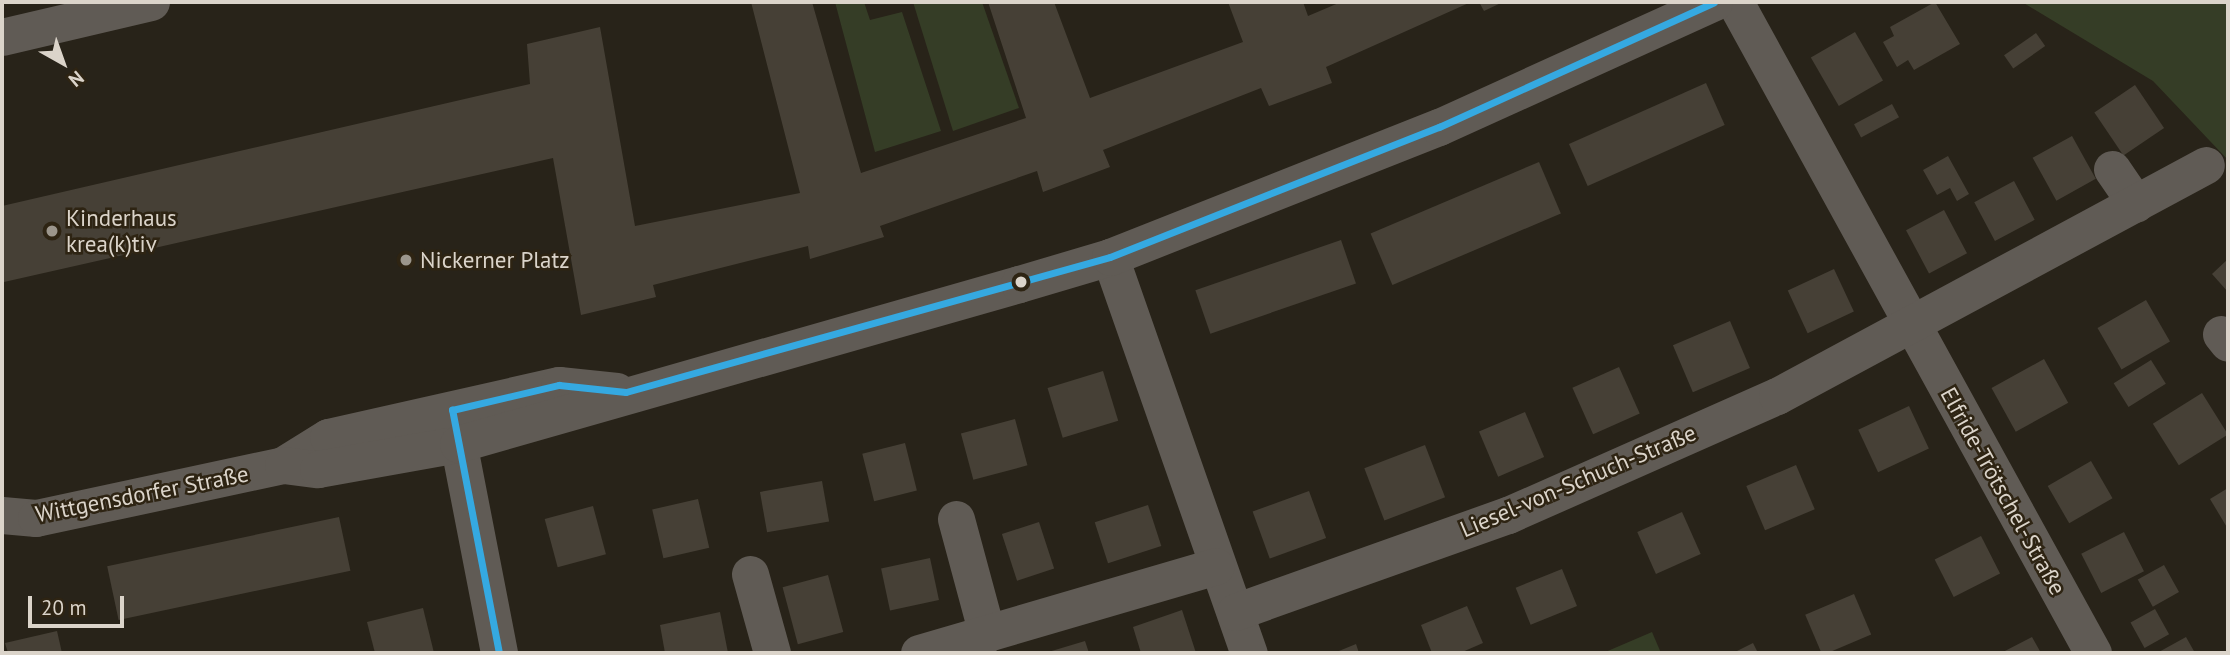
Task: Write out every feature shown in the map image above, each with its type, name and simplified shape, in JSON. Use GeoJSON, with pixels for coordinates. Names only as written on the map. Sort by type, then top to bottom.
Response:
{"type":"FeatureCollection","features":[{"type":"Feature","properties":{"kind":"street"},"geometry":{"type":"LineString","coordinates":[[2,37],[151,2]]}},
{"type":"Feature","properties":{"kind":"street","name":"Wittgensdorfer Straße"},"geometry":{"type":"LineString","coordinates":[[2,515],[36,518],[282,465],[328,437],[455,427],[626,392],[1110,257],[1438,127],[1714,2]]}},
{"type":"Feature","properties":{"kind":"street","name":"Elfride-Trötschel-Straße"},"geometry":{"type":"LineString","coordinates":[[1735,2],[1912,328],[2094,653]]}},
{"type":"Feature","properties":{"kind":"street"},"geometry":{"type":"LineString","coordinates":[[1912,328],[2206,165]]}},
{"type":"Feature","properties":{"kind":"street"},"geometry":{"type":"LineString","coordinates":[[2112,169],[2136,204]]}},
{"type":"Feature","properties":{"kind":"street"},"geometry":{"type":"LineString","coordinates":[[1110,257],[1216,566],[1249,653]]}},
{"type":"Feature","properties":{"kind":"street","name":"Liesel-von-Schuch-Straße"},"geometry":{"type":"LineString","coordinates":[[1235,612],[1508,515],[1912,328]]}},
{"type":"Feature","properties":{"kind":"street"},"geometry":{"type":"LineString","coordinates":[[455,427],[499,653]]}},
{"type":"Feature","properties":{"kind":"street"},"geometry":{"type":"LineString","coordinates":[[956,519],[987,634]]}},
{"type":"Feature","properties":{"kind":"street"},"geometry":{"type":"LineString","coordinates":[[919,653],[1216,566]]}},
{"type":"Feature","properties":{"kind":"street"},"geometry":{"type":"LineString","coordinates":[[750,574],[772,653]]}},
{"type":"Feature","properties":{"kind":"green space"},"geometry":{"type":"Polygon","coordinates":[[[835,2],[864,2],[870,20],[902,12],[941,131],[875,152],[835,2]]]}},
{"type":"Feature","properties":{"kind":"green space"},"geometry":{"type":"Polygon","coordinates":[[[913,2],[982,2],[1019,108],[953,131],[913,2]]]}},
{"type":"Feature","properties":{"kind":"green space"},"geometry":{"type":"Polygon","coordinates":[[[2022,2],[2228,2],[2228,160],[2153,81],[2022,2]]]}},
{"type":"Feature","properties":{"kind":"green space"},"geometry":{"type":"Polygon","coordinates":[[[1652,632],[1661,653],[1603,653],[1652,632]]]}},
{"type":"Feature","properties":{"kind":"building"},"geometry":{"type":"Polygon","coordinates":[[[751,2],[812,2],[861,173],[1026,118],[988,2],[1054,2],[1090,98],[1243,42],[1228,2],[1303,2],[1308,16],[1341,2],[1471,2],[1326,67],[1332,83],[1269,106],[1261,88],[1103,150],[1110,167],[1043,192],[1037,171],[880,226],[884,237],[810,259],[808,246],[653,285],[656,297],[581,315],[553,158],[4,282],[2,206],[530,84],[527,44],[600,27],[635,226],[800,193],[751,2]]]}},
{"type":"Feature","properties":{"kind":"building"},"geometry":{"type":"Polygon","coordinates":[[[1479,2],[1503,2],[1484,11],[1479,2]]]}},
{"type":"Feature","properties":{"kind":"building"},"geometry":{"type":"Polygon","coordinates":[[[1935,2],[1960,44],[1914,70],[1908,60],[1897,67],[1883,42],[1894,36],[1890,27],[1935,2]]]}},
{"type":"Feature","properties":{"kind":"building"},"geometry":{"type":"Polygon","coordinates":[[[1855,32],[1883,80],[1839,106],[1811,58],[1855,32]]]}},
{"type":"Feature","properties":{"kind":"building"},"geometry":{"type":"Polygon","coordinates":[[[2036,33],[2045,46],[2013,68],[2004,55],[2036,33]]]}},
{"type":"Feature","properties":{"kind":"building"},"geometry":{"type":"Polygon","coordinates":[[[1706,83],[1725,125],[1588,186],[1569,144],[1706,83]]]}},
{"type":"Feature","properties":{"kind":"building"},"geometry":{"type":"Polygon","coordinates":[[[2135,85],[2164,128],[2123,156],[2094,112],[2135,85]]]}},
{"type":"Feature","properties":{"kind":"building"},"geometry":{"type":"Polygon","coordinates":[[[1892,104],[1899,117],[1861,137],[1854,124],[1892,104]]]}},
{"type":"Feature","properties":{"kind":"building"},"geometry":{"type":"Polygon","coordinates":[[[2072,136],[2096,179],[2056,201],[2033,158],[2072,136]]]}},
{"type":"Feature","properties":{"kind":"building"},"geometry":{"type":"Polygon","coordinates":[[[1948,156],[1969,194],[1957,201],[1950,188],[1937,195],[1923,170],[1948,156]]]}},
{"type":"Feature","properties":{"kind":"building"},"geometry":{"type":"Polygon","coordinates":[[[1539,162],[1561,214],[1392,285],[1371,234],[1539,162]]]}},
{"type":"Feature","properties":{"kind":"building"},"geometry":{"type":"Polygon","coordinates":[[[2014,181],[2035,220],[1995,241],[1974,202],[2014,181]]]}},
{"type":"Feature","properties":{"kind":"building"},"geometry":{"type":"Polygon","coordinates":[[[1944,210],[1967,253],[1929,273],[1906,230],[1944,210]]]}},
{"type":"Feature","properties":{"kind":"building"},"geometry":{"type":"Polygon","coordinates":[[[1341,240],[1356,283],[1210,334],[1195,290],[1341,240]]]}},
{"type":"Feature","properties":{"kind":"building"},"geometry":{"type":"Polygon","coordinates":[[[2228,259],[2228,292],[2212,274],[2228,259]]]}},
{"type":"Feature","properties":{"kind":"building"},"geometry":{"type":"Polygon","coordinates":[[[1834,269],[1854,312],[1808,333],[1788,291],[1834,269]]]}},
{"type":"Feature","properties":{"kind":"building"},"geometry":{"type":"Polygon","coordinates":[[[2146,300],[2170,342],[2122,370],[2098,328],[2146,300]]]}},
{"type":"Feature","properties":{"kind":"building"},"geometry":{"type":"Polygon","coordinates":[[[1730,321],[1750,368],[1693,392],[1673,345],[1730,321]]]}},
{"type":"Feature","properties":{"kind":"building"},"geometry":{"type":"Polygon","coordinates":[[[2044,359],[2068,403],[2016,432],[1992,388],[2044,359]]]}},
{"type":"Feature","properties":{"kind":"building"},"geometry":{"type":"Polygon","coordinates":[[[2151,360],[2166,384],[2129,407],[2114,383],[2151,360]]]}},
{"type":"Feature","properties":{"kind":"building"},"geometry":{"type":"Polygon","coordinates":[[[1619,367],[1640,414],[1593,434],[1572,388],[1619,367]]]}},
{"type":"Feature","properties":{"kind":"building"},"geometry":{"type":"Polygon","coordinates":[[[1103,371],[1118,421],[1063,438],[1048,388],[1103,371]]]}},
{"type":"Feature","properties":{"kind":"building"},"geometry":{"type":"Polygon","coordinates":[[[2202,393],[2228,435],[2179,465],[2153,424],[2202,393]]]}},
{"type":"Feature","properties":{"kind":"building"},"geometry":{"type":"Polygon","coordinates":[[[1909,406],[1929,449],[1878,472],[1858,430],[1909,406]]]}},
{"type":"Feature","properties":{"kind":"building"},"geometry":{"type":"Polygon","coordinates":[[[1525,412],[1544,457],[1498,477],[1479,432],[1525,412]]]}},
{"type":"Feature","properties":{"kind":"building"},"geometry":{"type":"Polygon","coordinates":[[[1015,419],[1027,465],[973,480],[961,433],[1015,419]]]}},
{"type":"Feature","properties":{"kind":"building"},"geometry":{"type":"Polygon","coordinates":[[[905,443],[917,491],[874,501],[862,454],[905,443]]]}},
{"type":"Feature","properties":{"kind":"building"},"geometry":{"type":"Polygon","coordinates":[[[1425,445],[1445,497],[1384,521],[1364,468],[1425,445]]]}},
{"type":"Feature","properties":{"kind":"building"},"geometry":{"type":"Polygon","coordinates":[[[2091,461],[2112,498],[2069,523],[2048,486],[2091,461]]]}},
{"type":"Feature","properties":{"kind":"building"},"geometry":{"type":"Polygon","coordinates":[[[1796,465],[1815,509],[1765,530],[1746,486],[1796,465]]]}},
{"type":"Feature","properties":{"kind":"building"},"geometry":{"type":"Polygon","coordinates":[[[822,481],[829,521],[767,532],[760,492],[822,481]]]}},
{"type":"Feature","properties":{"kind":"building"},"geometry":{"type":"Polygon","coordinates":[[[2228,488],[2228,529],[2210,499],[2228,488]]]}},
{"type":"Feature","properties":{"kind":"building"},"geometry":{"type":"Polygon","coordinates":[[[1309,491],[1326,538],[1270,559],[1253,512],[1309,491]]]}},
{"type":"Feature","properties":{"kind":"building"},"geometry":{"type":"Polygon","coordinates":[[[698,499],[709,548],[663,558],[652,510],[698,499]]]}},
{"type":"Feature","properties":{"kind":"building"},"geometry":{"type":"Polygon","coordinates":[[[1148,505],[1161,546],[1108,563],[1095,522],[1148,505]]]}},
{"type":"Feature","properties":{"kind":"building"},"geometry":{"type":"Polygon","coordinates":[[[593,506],[606,554],[558,567],[545,519],[593,506]]]}},
{"type":"Feature","properties":{"kind":"building"},"geometry":{"type":"Polygon","coordinates":[[[1682,512],[1701,554],[1656,574],[1637,532],[1682,512]]]}},
{"type":"Feature","properties":{"kind":"building"},"geometry":{"type":"Polygon","coordinates":[[[339,517],[350,571],[119,620],[107,566],[339,517]]]}},
{"type":"Feature","properties":{"kind":"building"},"geometry":{"type":"Polygon","coordinates":[[[1039,522],[1054,569],[1017,581],[1002,534],[1039,522]]]}},
{"type":"Feature","properties":{"kind":"building"},"geometry":{"type":"Polygon","coordinates":[[[2124,532],[2144,571],[2101,593],[2081,554],[2124,532]]]}},
{"type":"Feature","properties":{"kind":"building"},"geometry":{"type":"Polygon","coordinates":[[[1981,536],[2000,573],[1954,597],[1935,560],[1981,536]]]}},
{"type":"Feature","properties":{"kind":"building"},"geometry":{"type":"Polygon","coordinates":[[[930,558],[939,600],[890,610],[881,568],[930,558]]]}},
{"type":"Feature","properties":{"kind":"building"},"geometry":{"type":"Polygon","coordinates":[[[2164,565],[2179,592],[2153,607],[2138,580],[2164,565]]]}},
{"type":"Feature","properties":{"kind":"building"},"geometry":{"type":"Polygon","coordinates":[[[1562,569],[1577,606],[1531,625],[1516,588],[1562,569]]]}},
{"type":"Feature","properties":{"kind":"building"},"geometry":{"type":"Polygon","coordinates":[[[828,575],[843,632],[798,644],[783,587],[828,575]]]}},
{"type":"Feature","properties":{"kind":"building"},"geometry":{"type":"Polygon","coordinates":[[[1854,594],[1871,635],[1828,653],[1821,653],[1805,615],[1854,594]]]}},
{"type":"Feature","properties":{"kind":"building"},"geometry":{"type":"Polygon","coordinates":[[[1467,606],[1483,643],[1460,653],[1432,653],[1421,625],[1467,606]]]}},
{"type":"Feature","properties":{"kind":"building"},"geometry":{"type":"Polygon","coordinates":[[[423,608],[434,653],[375,653],[367,622],[423,608]]]}},
{"type":"Feature","properties":{"kind":"building"},"geometry":{"type":"Polygon","coordinates":[[[2155,609],[2169,634],[2145,648],[2131,623],[2155,609]]]}},
{"type":"Feature","properties":{"kind":"building"},"geometry":{"type":"Polygon","coordinates":[[[1182,610],[1196,653],[1141,653],[1133,627],[1182,610]]]}},
{"type":"Feature","properties":{"kind":"building"},"geometry":{"type":"Polygon","coordinates":[[[720,612],[728,653],[665,653],[660,625],[720,612]]]}},
{"type":"Feature","properties":{"kind":"building"},"geometry":{"type":"Polygon","coordinates":[[[57,631],[62,653],[8,653],[5,643],[57,631]]]}},
{"type":"Feature","properties":{"kind":"building"},"geometry":{"type":"Polygon","coordinates":[[[2032,637],[2041,653],[2001,653],[2032,637]]]}},
{"type":"Feature","properties":{"kind":"building"},"geometry":{"type":"Polygon","coordinates":[[[2186,637],[2195,653],[2157,653],[2186,637]]]}},
{"type":"Feature","properties":{"kind":"building"},"geometry":{"type":"Polygon","coordinates":[[[1085,641],[1089,653],[1045,653],[1085,641]]]}},
{"type":"Feature","properties":{"kind":"building"},"geometry":{"type":"Polygon","coordinates":[[[1753,643],[1758,653],[1733,653],[1753,643]]]}},
{"type":"Feature","properties":{"kind":"building"},"geometry":{"type":"Polygon","coordinates":[[[1356,644],[1359,653],[1334,653],[1356,644]]]}},
{"type":"Feature","properties":{"kind":"transit line"},"geometry":{"type":"LineString","coordinates":[[499,653],[452,410],[559,385],[626,392],[1110,257],[1439,127],[1714,2]]}},
{"type":"Feature","properties":{"kind":"place","name":"Kinderhaus krea(k)tiv"},"geometry":{"type":"Point","coordinates":[52,231]}},
{"type":"Feature","properties":{"kind":"place","name":"Nickerner Platz"},"geometry":{"type":"Point","coordinates":[406,260]}}]}
